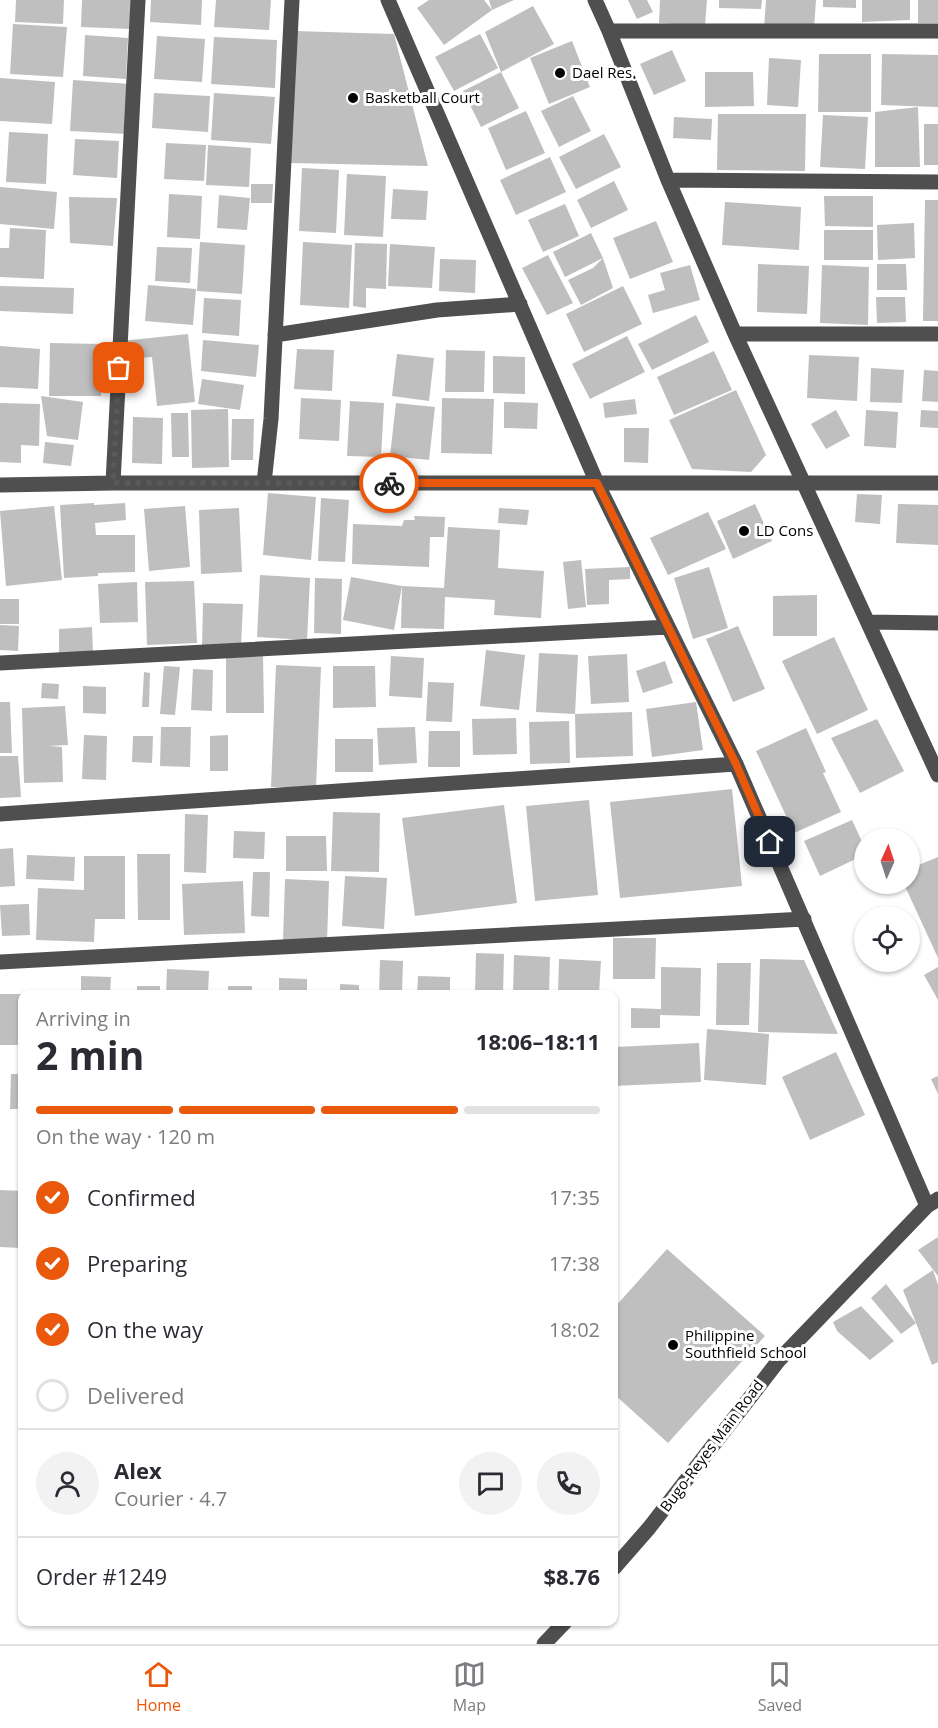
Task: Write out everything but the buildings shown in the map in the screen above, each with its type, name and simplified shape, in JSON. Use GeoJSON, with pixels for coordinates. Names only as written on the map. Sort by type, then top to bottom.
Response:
{"type":"FeatureCollection","features":[{"type":"Feature","properties":{"kind":"street"},"geometry":{"type":"LineString","coordinates":[[113,483],[138,0]]}},
{"type":"Feature","properties":{"kind":"street"},"geometry":{"type":"LineString","coordinates":[[264,483],[272,419],[292,0]]}},
{"type":"Feature","properties":{"kind":"street"},"geometry":{"type":"LineString","coordinates":[[388,0],[597,483],[736,764],[932,1202]]}},
{"type":"Feature","properties":{"kind":"street"},"geometry":{"type":"LineString","coordinates":[[595,0],[668,180],[735,334],[938,776]]}},
{"type":"Feature","properties":{"kind":"street"},"geometry":{"type":"LineString","coordinates":[[609,32],[938,32]]}},
{"type":"Feature","properties":{"kind":"street"},"geometry":{"type":"LineString","coordinates":[[668,180],[938,182]]}},
{"type":"Feature","properties":{"kind":"street"},"geometry":{"type":"LineString","coordinates":[[275,335],[437,310],[520,304]]}},
{"type":"Feature","properties":{"kind":"street"},"geometry":{"type":"LineString","coordinates":[[735,334],[938,334]]}},
{"type":"Feature","properties":{"kind":"street"},"geometry":{"type":"LineString","coordinates":[[0,485],[938,483]]}},
{"type":"Feature","properties":{"kind":"street"},"geometry":{"type":"LineString","coordinates":[[868,622],[938,623]]}},
{"type":"Feature","properties":{"kind":"street"},"geometry":{"type":"LineString","coordinates":[[0,663],[668,627]]}},
{"type":"Feature","properties":{"kind":"street"},"geometry":{"type":"LineString","coordinates":[[0,814],[736,764]]}},
{"type":"Feature","properties":{"kind":"street"},"geometry":{"type":"LineString","coordinates":[[0,962],[804,919]]}},
{"type":"Feature","properties":{"kind":"street","name":"Bugo-Reyes Main Road"},"geometry":{"type":"LineString","coordinates":[[618,1563],[649,1528],[778,1360],[932,1202]]}},
{"type":"Feature","properties":{"kind":"street"},"geometry":{"type":"LineString","coordinates":[[544,1644],[561,1626]]}},
{"type":"Feature","properties":{"kind":"way so far"},"geometry":{"type":"LineString","coordinates":[[119,368],[113,483],[389,483]]}},
{"type":"Feature","properties":{"kind":"place","name":"Dael Res."},"geometry":{"type":"Point","coordinates":[560,73]}},
{"type":"Feature","properties":{"kind":"place","name":"Basketball Court"},"geometry":{"type":"Point","coordinates":[353,98]}},
{"type":"Feature","properties":{"kind":"place","name":"LD Cons"},"geometry":{"type":"Point","coordinates":[744,531]}},
{"type":"Feature","properties":{"kind":"place","name":"Philippine Southfield School"},"geometry":{"type":"Point","coordinates":[673,1345]}},
{"type":"Feature","properties":{"kind":"route"},"geometry":{"type":"LineString","coordinates":[[389,483],[597,483],[736,764],[770,842]]}}]}
